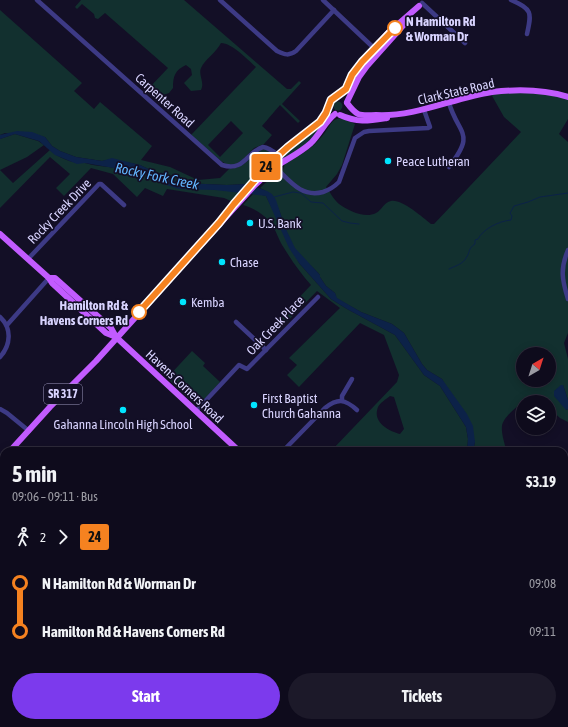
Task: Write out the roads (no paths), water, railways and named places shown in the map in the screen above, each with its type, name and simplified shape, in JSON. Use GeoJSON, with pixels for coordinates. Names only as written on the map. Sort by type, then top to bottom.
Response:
{"type":"FeatureCollection","features":[{"type":"Feature","properties":{"kind":"main road"},"geometry":{"type":"LineString","coordinates":[[116,337],[261,177],[278,156],[318,125],[323,118],[331,100],[348,89],[356,70],[403,26],[422,3]]}},
{"type":"Feature","properties":{"kind":"main road"},"geometry":{"type":"LineString","coordinates":[[261,177],[310,146],[323,133],[333,119],[338,115],[345,113],[347,104],[361,74],[377,50]]}},
{"type":"Feature","properties":{"kind":"main road","name":"Clark State Road"},"geometry":{"type":"LineString","coordinates":[[347,104],[357,113],[381,116],[397,115],[424,110],[490,92],[525,89],[568,97]]}},
{"type":"Feature","properties":{"kind":"main road"},"geometry":{"type":"LineString","coordinates":[[338,96],[347,104]]}},
{"type":"Feature","properties":{"kind":"main road"},"geometry":{"type":"LineString","coordinates":[[329,105],[331,111],[338,115]]}},
{"type":"Feature","properties":{"kind":"main road","name":"Clark State Road"},"geometry":{"type":"LineString","coordinates":[[338,115],[360,122],[391,118],[397,115]]}},
{"type":"Feature","properties":{"kind":"main road","name":"Havens Corners Road"},"geometry":{"type":"LineString","coordinates":[[0,234],[49,278],[52,283],[106,333],[116,337],[235,447]]}},
{"type":"Feature","properties":{"kind":"main road","name":"SR 317"},"geometry":{"type":"LineString","coordinates":[[14,447],[116,337]]}},
{"type":"Feature","properties":{"kind":"street","name":"Carpenter Road"},"geometry":{"type":"LineString","coordinates":[[37,0],[222,165],[229,167],[240,165],[256,150],[263,147],[272,150],[278,156],[288,160]]}},
{"type":"Feature","properties":{"kind":"street"},"geometry":{"type":"LineString","coordinates":[[220,0],[277,51],[286,55],[291,54],[296,50],[334,10]]}},
{"type":"Feature","properties":{"kind":"street"},"geometry":{"type":"LineString","coordinates":[[324,0],[377,50]]}},
{"type":"Feature","properties":{"kind":"street"},"geometry":{"type":"LineString","coordinates":[[511,0],[523,5],[527,8],[530,14],[527,34]]}},
{"type":"Feature","properties":{"kind":"street"},"geometry":{"type":"LineString","coordinates":[[422,3],[465,43]]}},
{"type":"Feature","properties":{"kind":"street"},"geometry":{"type":"LineString","coordinates":[[449,103],[463,133],[464,140],[462,148],[449,167]]}},
{"type":"Feature","properties":{"kind":"street"},"geometry":{"type":"LineString","coordinates":[[275,167],[303,192],[318,193],[334,186],[339,182],[355,138],[359,134],[369,131],[428,128],[430,127],[424,110]]}},
{"type":"Feature","properties":{"kind":"street","name":"Rocky Creek Drive"},"geometry":{"type":"LineString","coordinates":[[28,259],[99,184],[101,184],[124,205]]}},
{"type":"Feature","properties":{"kind":"street"},"geometry":{"type":"LineString","coordinates":[[568,250],[562,272],[563,285],[568,299]]}},
{"type":"Feature","properties":{"kind":"street"},"geometry":{"type":"LineString","coordinates":[[7,325],[49,278]]}},
{"type":"Feature","properties":{"kind":"street","name":"Oak Creek Place"},"geometry":{"type":"LineString","coordinates":[[196,411],[239,365],[247,369],[318,297]]}},
{"type":"Feature","properties":{"kind":"street"},"geometry":{"type":"LineString","coordinates":[[0,317],[7,325],[9,336],[8,345],[0,357]]}},
{"type":"Feature","properties":{"kind":"street"},"geometry":{"type":"LineString","coordinates":[[236,322],[266,350]]}},
{"type":"Feature","properties":{"kind":"street"},"geometry":{"type":"LineString","coordinates":[[342,401],[342,396],[352,379]]}},
{"type":"Feature","properties":{"kind":"street"},"geometry":{"type":"LineString","coordinates":[[287,447],[325,408],[333,402],[342,401],[350,404],[357,410]]}},
{"type":"Feature","properties":{"kind":"street"},"geometry":{"type":"LineString","coordinates":[[0,409],[29,431]]}},
{"type":"Feature","properties":{"kind":"water","name":"Rocky Fork Creek"},"geometry":{"type":"Polygon","coordinates":[[[17,131],[32,132],[45,137],[52,146],[60,151],[76,157],[102,161],[112,158],[140,165],[169,180],[183,183],[227,185],[248,184],[272,194],[276,200],[285,227],[295,248],[320,275],[326,286],[335,293],[337,298],[361,312],[392,324],[404,333],[422,364],[427,370],[442,379],[467,414],[473,426],[475,442],[474,447],[467,447],[466,427],[440,386],[424,375],[395,335],[331,299],[299,263],[289,248],[266,196],[215,190],[179,189],[163,184],[160,180],[148,174],[85,163],[77,164],[55,155],[39,141],[15,134],[0,139],[0,135],[17,131]]]}},
{"type":"Feature","properties":{"kind":"water"},"geometry":{"type":"Polygon","coordinates":[[[563,385],[568,400],[568,409],[566,410],[556,398],[554,391],[563,385]]]}},
{"type":"Feature","properties":{"kind":"waterway"},"geometry":{"type":"LineString","coordinates":[[274,197],[293,192],[301,193],[311,202],[323,203],[342,221],[359,224]]}},
{"type":"Feature","properties":{"kind":"waterway"},"geometry":{"type":"LineString","coordinates":[[449,269],[459,265],[465,260],[471,247],[475,244],[475,240],[478,239],[487,229],[511,220],[512,216],[510,213],[514,206],[540,197],[568,193]]}},
{"type":"Feature","properties":{"kind":"place","name":"N Hamilton Rd & Worman Dr"},"geometry":{"type":"Point","coordinates":[395,28]}},
{"type":"Feature","properties":{"kind":"place","name":"Peace Lutheran"},"geometry":{"type":"Point","coordinates":[388,161]}},
{"type":"Feature","properties":{"kind":"place","name":"U.S. Bank"},"geometry":{"type":"Point","coordinates":[250,223]}},
{"type":"Feature","properties":{"kind":"place","name":"Chase"},"geometry":{"type":"Point","coordinates":[222,262]}},
{"type":"Feature","properties":{"kind":"place","name":"Kemba"},"geometry":{"type":"Point","coordinates":[183,302]}},
{"type":"Feature","properties":{"kind":"place","name":"Hamilton Rd & Havens Corners Rd"},"geometry":{"type":"Point","coordinates":[139,312]}},
{"type":"Feature","properties":{"kind":"place","name":"First Baptist Church Gahanna"},"geometry":{"type":"Point","coordinates":[254,405]}},
{"type":"Feature","properties":{"kind":"place","name":"Gahanna Lincoln High School"},"geometry":{"type":"Point","coordinates":[123,410]}}]}
